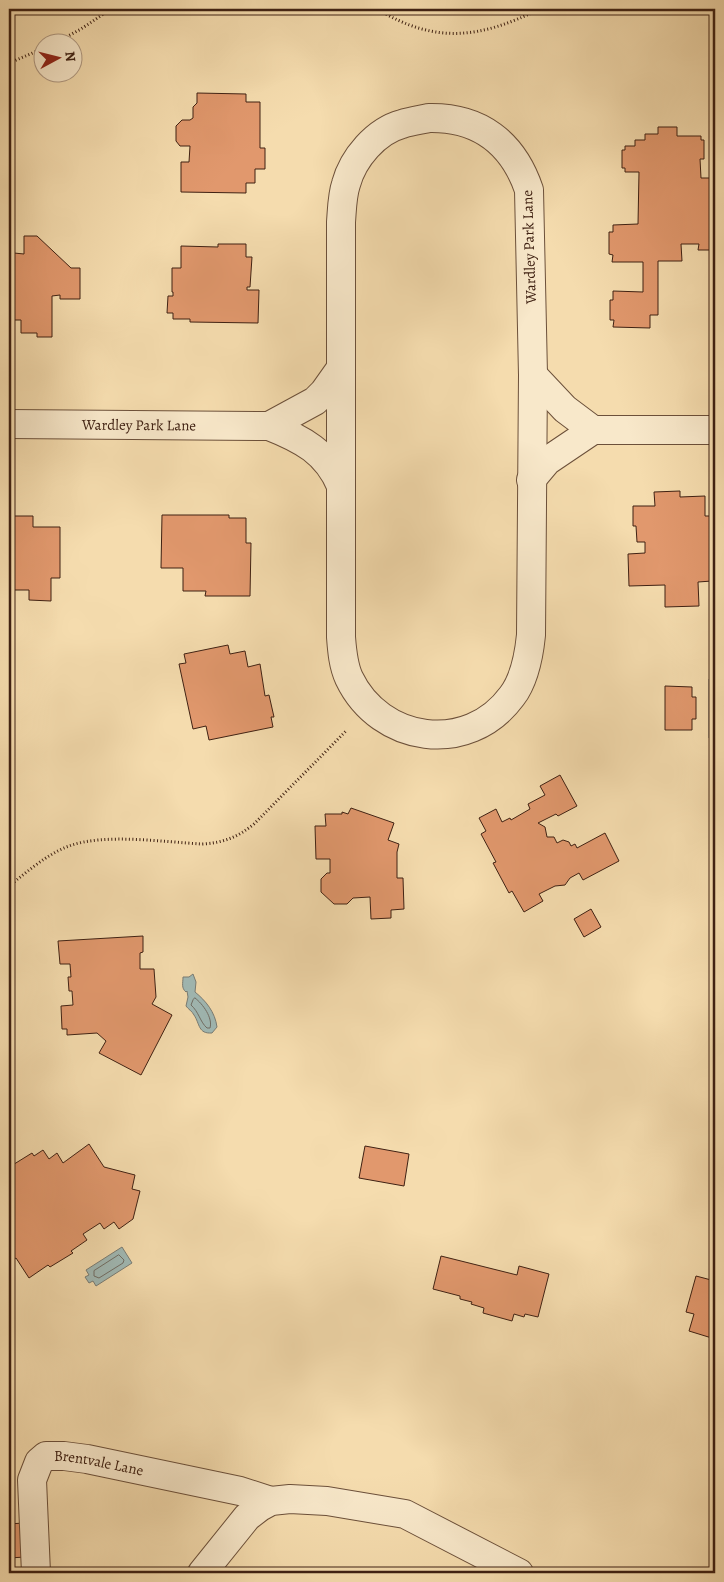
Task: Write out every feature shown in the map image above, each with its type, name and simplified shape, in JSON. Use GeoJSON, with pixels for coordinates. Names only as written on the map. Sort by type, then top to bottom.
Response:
{"type":"FeatureCollection","features":[{"type":"Feature","properties":{"kind":"street","name":"Wardley Park Lane"},"geometry":{"type":"LineString","coordinates":[[429,118],[441,118],[470,124],[496,138],[516,162],[529,190],[533,375],[531,635],[529,656],[524,671],[513,695],[496,713],[474,727],[453,734],[438,735],[414,732],[389,722],[370,709],[360,697],[348,677],[344,664],[341,637],[341,222],[346,184],[356,162],[375,139],[400,124],[429,118]]}},
{"type":"Feature","properties":{"kind":"street","name":"Wardley Park Lane"},"geometry":{"type":"LineString","coordinates":[[269,426],[315,401],[341,368]]}},
{"type":"Feature","properties":{"kind":"street"},"geometry":{"type":"LineString","coordinates":[[533,375],[565,409],[593,430]]}},
{"type":"Feature","properties":{"kind":"street","name":"Wardley Park Lane"},"geometry":{"type":"LineString","coordinates":[[9,424],[269,426],[295,436],[320,454],[335,473],[341,486]]}},
{"type":"Feature","properties":{"kind":"street"},"geometry":{"type":"LineString","coordinates":[[531,480],[548,461],[593,430],[715,430]]}},
{"type":"Feature","properties":{"kind":"street","name":"Brentvale Lane"},"geometry":{"type":"LineString","coordinates":[[36,1573],[32,1480],[39,1462],[46,1456],[87,1459],[240,1491],[271,1501]]}},
{"type":"Feature","properties":{"kind":"street","name":"Brentvale Lane"},"geometry":{"type":"LineString","coordinates":[[202,1573],[240,1524],[260,1507],[271,1501],[305,1499],[405,1514],[519,1573]]}},
{"type":"Feature","properties":{"kind":"path"},"geometry":{"type":"LineString","coordinates":[[75,32],[111,9]]}},
{"type":"Feature","properties":{"kind":"path"},"geometry":{"type":"LineString","coordinates":[[377,9],[423,30],[456,34],[500,26],[540,9]]}},
{"type":"Feature","properties":{"kind":"path"},"geometry":{"type":"LineString","coordinates":[[9,63],[32,54]]}},
{"type":"Feature","properties":{"kind":"path"},"geometry":{"type":"LineString","coordinates":[[9,886],[68,846],[84,842],[114,840],[202,844],[229,840],[243,833],[264,814],[346,731]]}},
{"type":"Feature","properties":{"kind":"water"},"geometry":{"type":"Polygon","coordinates":[[[709,679],[715,679],[715,738],[709,738],[709,679]]]}},
{"type":"Feature","properties":{"kind":"water"},"geometry":{"type":"Polygon","coordinates":[[[193,974],[196,982],[195,992],[209,1007],[216,1022],[217,1027],[212,1033],[204,1032],[200,1028],[196,1018],[186,1006],[188,997],[187,991],[183,987],[183,977],[189,977],[193,974]]]}},
{"type":"Feature","properties":{"kind":"water"},"geometry":{"type":"Polygon","coordinates":[[[122,1247],[132,1263],[96,1286],[93,1281],[89,1283],[85,1277],[89,1275],[86,1270],[122,1247]]]}},
{"type":"Feature","properties":{"kind":"building"},"geometry":{"type":"Polygon","coordinates":[[[197,93],[246,94],[246,102],[260,102],[260,148],[265,148],[265,169],[255,169],[255,183],[246,183],[246,193],[181,192],[181,162],[189,162],[190,146],[180,146],[176,141],[176,126],[182,120],[193,118],[193,107],[197,103],[197,93]]]}},
{"type":"Feature","properties":{"kind":"building"},"geometry":{"type":"Polygon","coordinates":[[[658,127],[677,127],[677,136],[701,136],[701,140],[704,140],[704,159],[700,159],[701,178],[715,178],[715,250],[698,250],[699,244],[681,244],[682,261],[658,261],[658,315],[650,315],[650,328],[613,327],[614,320],[610,320],[610,300],[613,300],[613,291],[643,292],[643,262],[612,262],[613,255],[609,254],[609,232],[613,232],[613,225],[638,224],[639,172],[625,172],[625,168],[622,168],[622,150],[625,150],[625,146],[635,146],[635,140],[645,140],[645,134],[658,134],[658,127]]]}},
{"type":"Feature","properties":{"kind":"building"},"geometry":{"type":"Polygon","coordinates":[[[24,236],[37,236],[71,268],[80,268],[80,299],[60,299],[60,295],[52,296],[52,337],[37,337],[37,333],[21,333],[21,320],[9,320],[9,258],[14,253],[24,254],[24,236]]]}},
{"type":"Feature","properties":{"kind":"building"},"geometry":{"type":"Polygon","coordinates":[[[218,244],[246,244],[246,257],[252,257],[250,287],[247,287],[247,290],[259,290],[258,323],[190,322],[190,319],[173,319],[173,313],[167,313],[168,296],[173,296],[172,268],[181,268],[181,246],[218,247],[218,244]]]}},
{"type":"Feature","properties":{"kind":"building"},"geometry":{"type":"Polygon","coordinates":[[[680,491],[680,497],[705,496],[705,516],[715,516],[715,549],[711,549],[712,581],[698,582],[699,606],[665,607],[665,585],[629,586],[628,554],[645,553],[645,542],[637,542],[636,526],[633,526],[633,506],[655,506],[654,492],[680,491]]]}},
{"type":"Feature","properties":{"kind":"building"},"geometry":{"type":"Polygon","coordinates":[[[162,515],[229,515],[229,518],[246,518],[246,543],[251,543],[250,596],[205,596],[206,591],[183,591],[183,568],[161,568],[162,515]]]}},
{"type":"Feature","properties":{"kind":"building"},"geometry":{"type":"Polygon","coordinates":[[[9,516],[33,516],[33,527],[60,527],[60,578],[51,578],[51,601],[29,600],[29,590],[12,590],[12,607],[9,607],[9,516]]]}},
{"type":"Feature","properties":{"kind":"building"},"geometry":{"type":"Polygon","coordinates":[[[228,645],[230,654],[245,651],[248,667],[260,664],[265,696],[269,695],[274,717],[271,717],[273,727],[209,740],[206,726],[193,729],[179,664],[186,663],[184,654],[228,645]]]}},
{"type":"Feature","properties":{"kind":"building"},"geometry":{"type":"Polygon","coordinates":[[[665,686],[692,687],[692,697],[696,697],[696,719],[692,719],[692,730],[665,730],[665,686]]]}},
{"type":"Feature","properties":{"kind":"building"},"geometry":{"type":"Polygon","coordinates":[[[560,775],[577,806],[558,816],[556,814],[538,823],[545,827],[547,837],[554,837],[557,843],[563,840],[569,842],[571,846],[575,844],[577,848],[605,833],[619,861],[583,880],[579,873],[570,878],[565,885],[555,886],[539,894],[543,901],[524,912],[512,891],[509,893],[493,863],[496,862],[481,834],[486,831],[479,818],[496,809],[502,822],[510,818],[511,820],[530,809],[528,804],[545,795],[540,786],[560,775]]]}},
{"type":"Feature","properties":{"kind":"building"},"geometry":{"type":"Polygon","coordinates":[[[351,808],[394,823],[388,840],[399,844],[397,852],[397,878],[403,878],[404,909],[391,910],[391,918],[371,919],[370,897],[353,898],[347,904],[334,904],[321,892],[321,879],[327,873],[330,873],[330,859],[316,859],[315,826],[326,826],[325,814],[342,814],[342,812],[348,814],[351,808]]]}},
{"type":"Feature","properties":{"kind":"building"},"geometry":{"type":"Polygon","coordinates":[[[591,909],[601,927],[584,937],[574,919],[591,909]]]}},
{"type":"Feature","properties":{"kind":"building"},"geometry":{"type":"Polygon","coordinates":[[[143,936],[140,969],[154,969],[156,997],[152,1004],[172,1015],[141,1075],[99,1053],[106,1041],[97,1033],[67,1035],[67,1029],[62,1029],[61,1006],[73,1005],[72,991],[69,991],[68,977],[71,977],[70,964],[60,964],[58,941],[143,936]]]}},
{"type":"Feature","properties":{"kind":"building"},"geometry":{"type":"Polygon","coordinates":[[[89,1144],[104,1167],[135,1175],[132,1189],[140,1191],[133,1219],[119,1229],[114,1222],[104,1229],[100,1223],[83,1234],[87,1240],[71,1251],[73,1253],[50,1267],[48,1265],[29,1278],[16,1258],[9,1262],[9,1165],[11,1166],[32,1153],[34,1156],[43,1150],[49,1159],[57,1153],[63,1163],[89,1144]]]}},
{"type":"Feature","properties":{"kind":"building"},"geometry":{"type":"Polygon","coordinates":[[[365,1146],[409,1154],[404,1186],[359,1178],[365,1146]]]}},
{"type":"Feature","properties":{"kind":"building"},"geometry":{"type":"Polygon","coordinates":[[[441,1256],[517,1275],[519,1266],[549,1274],[538,1317],[525,1314],[524,1317],[514,1314],[512,1321],[483,1313],[484,1308],[460,1299],[460,1296],[433,1289],[441,1256]]]}},
{"type":"Feature","properties":{"kind":"building"},"geometry":{"type":"Polygon","coordinates":[[[696,1276],[715,1281],[715,1339],[689,1331],[694,1314],[686,1312],[696,1276]]]}},
{"type":"Feature","properties":{"kind":"building"},"geometry":{"type":"Polygon","coordinates":[[[23,1523],[25,1557],[9,1558],[9,1524],[23,1523]]]}}]}
